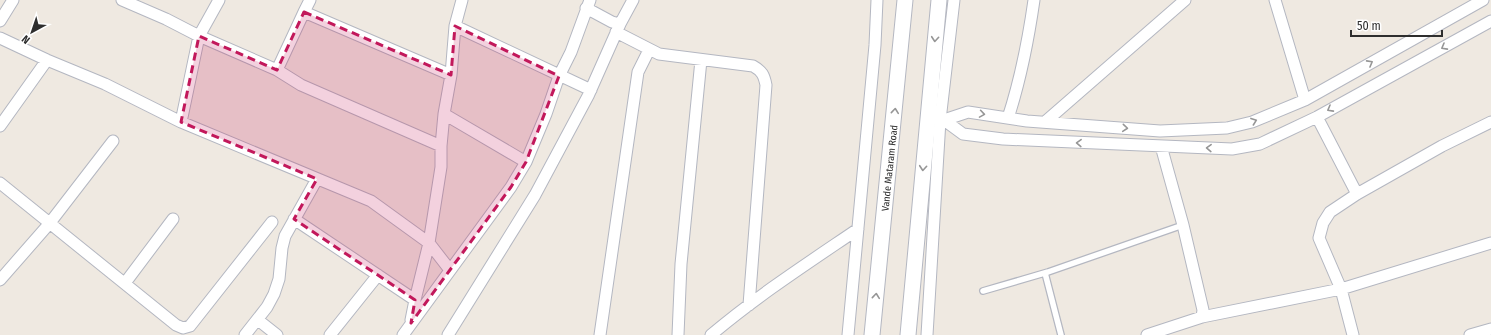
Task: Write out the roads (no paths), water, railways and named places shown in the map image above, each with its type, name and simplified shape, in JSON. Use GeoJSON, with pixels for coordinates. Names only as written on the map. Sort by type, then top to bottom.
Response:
{"type":"FeatureCollection","features":[{"type":"Feature","properties":{"kind":"main road","name":"Vande Mataram Road"},"geometry":{"type":"LineString","coordinates":[[872,335],[906,0]]}},
{"type":"Feature","properties":{"kind":"main road"},"geometry":{"type":"LineString","coordinates":[[908,335],[937,120],[939,0]]}},
{"type":"Feature","properties":{"kind":"street"},"geometry":{"type":"LineString","coordinates":[[0,21],[13,0]]}},
{"type":"Feature","properties":{"kind":"street"},"geometry":{"type":"LineString","coordinates":[[122,0],[277,70],[302,85],[441,146]]}},
{"type":"Feature","properties":{"kind":"street"},"geometry":{"type":"LineString","coordinates":[[181,122],[199,36],[219,0]]}},
{"type":"Feature","properties":{"kind":"street"},"geometry":{"type":"LineString","coordinates":[[277,70],[310,0]]}},
{"type":"Feature","properties":{"kind":"street"},"geometry":{"type":"LineString","coordinates":[[411,323],[415,300],[429,244],[441,167],[444,114],[451,75],[456,26],[462,0]]}},
{"type":"Feature","properties":{"kind":"street"},"geometry":{"type":"LineString","coordinates":[[448,335],[535,194],[591,90],[618,28],[633,0]]}},
{"type":"Feature","properties":{"kind":"street"},"geometry":{"type":"LineString","coordinates":[[848,335],[876,44],[877,0]]}},
{"type":"Feature","properties":{"kind":"street"},"geometry":{"type":"LineString","coordinates":[[927,335],[937,120],[954,0]]}},
{"type":"Feature","properties":{"kind":"street"},"geometry":{"type":"LineString","coordinates":[[1008,118],[1019,84],[1027,49],[1034,0]]}},
{"type":"Feature","properties":{"kind":"street"},"geometry":{"type":"LineString","coordinates":[[1045,122],[1185,0]]}},
{"type":"Feature","properties":{"kind":"street"},"geometry":{"type":"LineString","coordinates":[[1275,0],[1305,100]]}},
{"type":"Feature","properties":{"kind":"street"},"geometry":{"type":"LineString","coordinates":[[937,120],[968,112],[1045,122],[1160,131],[1227,128],[1252,122],[1305,100],[1483,0]]}},
{"type":"Feature","properties":{"kind":"street"},"geometry":{"type":"LineString","coordinates":[[404,335],[411,323],[511,187],[526,162],[546,114],[559,76],[571,52],[588,4],[649,50],[659,54],[753,66],[761,70],[764,75],[766,85],[749,305]]}},
{"type":"Feature","properties":{"kind":"street"},"geometry":{"type":"LineString","coordinates":[[304,12],[451,75]]}},
{"type":"Feature","properties":{"kind":"street"},"geometry":{"type":"LineString","coordinates":[[937,120],[963,134],[1003,139],[1232,149],[1260,144],[1317,117],[1491,22]]}},
{"type":"Feature","properties":{"kind":"street"},"geometry":{"type":"LineString","coordinates":[[456,26],[591,90]]}},
{"type":"Feature","properties":{"kind":"street"},"geometry":{"type":"LineString","coordinates":[[0,38],[47,60],[105,84],[181,122],[371,201],[429,244],[450,270]]}},
{"type":"Feature","properties":{"kind":"street"},"geometry":{"type":"LineString","coordinates":[[600,335],[638,72],[649,50]]}},
{"type":"Feature","properties":{"kind":"street"},"geometry":{"type":"LineString","coordinates":[[0,126],[47,60]]}},
{"type":"Feature","properties":{"kind":"street"},"geometry":{"type":"LineString","coordinates":[[678,335],[681,264],[701,60]]}},
{"type":"Feature","properties":{"kind":"street"},"geometry":{"type":"LineString","coordinates":[[444,114],[526,162]]}},
{"type":"Feature","properties":{"kind":"street"},"geometry":{"type":"LineString","coordinates":[[1317,117],[1357,194]]}},
{"type":"Feature","properties":{"kind":"street"},"geometry":{"type":"LineString","coordinates":[[1353,335],[1341,289],[1319,238],[1323,223],[1330,212],[1357,194],[1442,146],[1491,122]]}},
{"type":"Feature","properties":{"kind":"street"},"geometry":{"type":"LineString","coordinates":[[0,280],[49,224],[113,141]]}},
{"type":"Feature","properties":{"kind":"street"},"geometry":{"type":"LineString","coordinates":[[1161,146],[1184,225],[1203,310],[1202,318]]}},
{"type":"Feature","properties":{"kind":"street"},"geometry":{"type":"LineString","coordinates":[[245,335],[268,307],[274,294],[280,279],[283,242],[285,236],[317,179]]}},
{"type":"Feature","properties":{"kind":"street"},"geometry":{"type":"LineString","coordinates":[[0,183],[49,224],[183,328],[190,326],[272,222]]}},
{"type":"Feature","properties":{"kind":"street"},"geometry":{"type":"LineString","coordinates":[[125,283],[173,219]]}},
{"type":"Feature","properties":{"kind":"street"},"geometry":{"type":"LineString","coordinates":[[294,219],[415,300]]}},
{"type":"Feature","properties":{"kind":"street"},"geometry":{"type":"LineString","coordinates":[[711,335],[749,305],[858,229]]}},
{"type":"Feature","properties":{"kind":"street"},"geometry":{"type":"LineString","coordinates":[[1147,335],[1202,318],[1341,289],[1491,243]]}},
{"type":"Feature","properties":{"kind":"street"},"geometry":{"type":"LineString","coordinates":[[330,335],[378,275]]}},
{"type":"Feature","properties":{"kind":"street"},"geometry":{"type":"LineString","coordinates":[[258,320],[277,335]]}},
{"type":"Feature","properties":{"kind":"street"},"geometry":{"type":"LineString","coordinates":[[1470,335],[1491,329]]}},
{"type":"Feature","properties":{"kind":"lane"},"geometry":{"type":"LineString","coordinates":[[983,291],[1045,273],[1184,225]]}},
{"type":"Feature","properties":{"kind":"lane"},"geometry":{"type":"LineString","coordinates":[[1045,273],[1061,335]]}}]}
